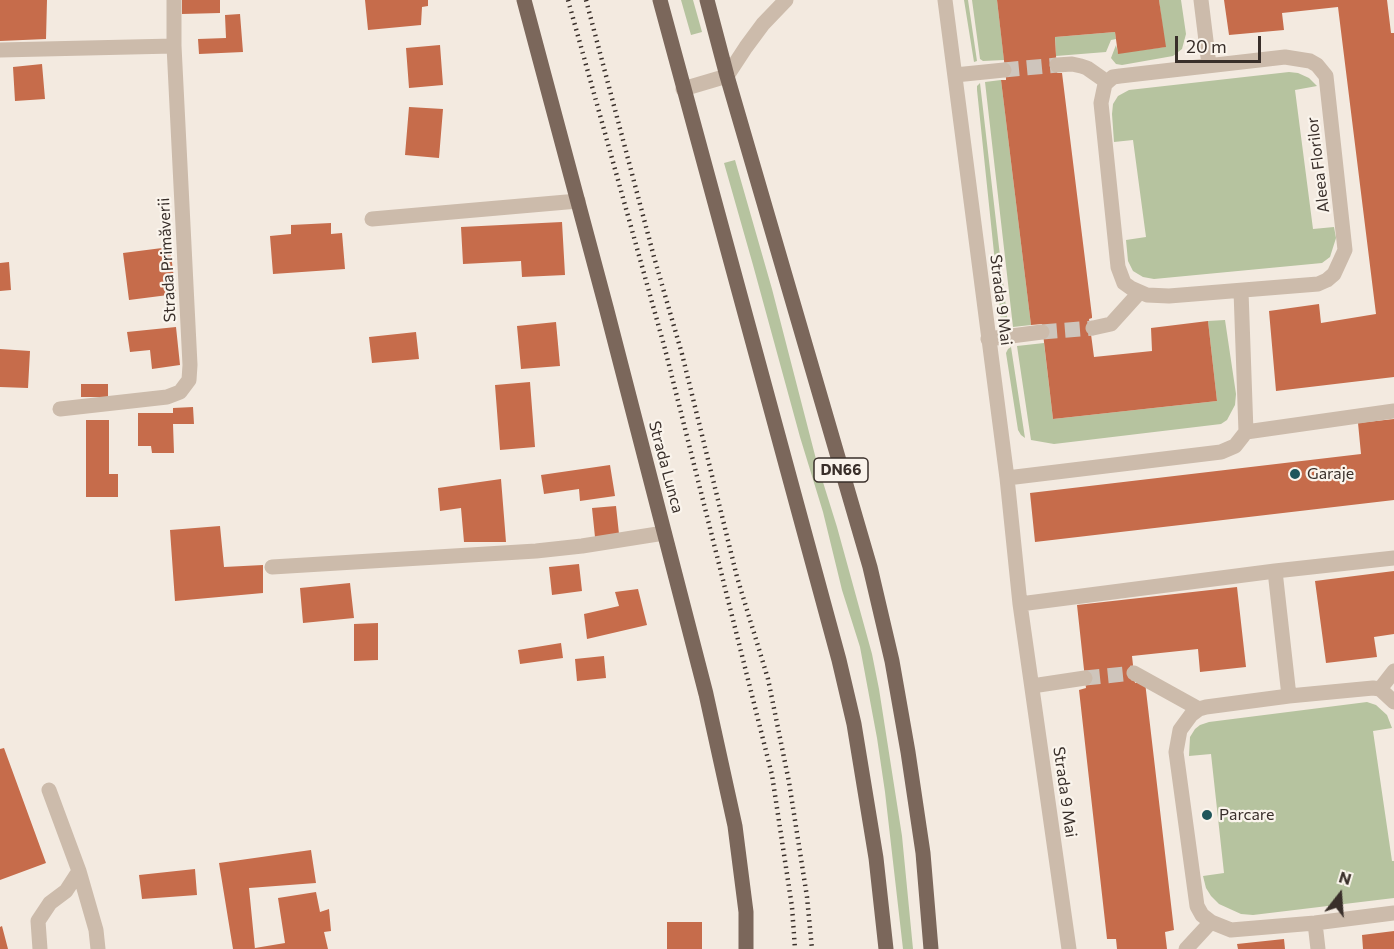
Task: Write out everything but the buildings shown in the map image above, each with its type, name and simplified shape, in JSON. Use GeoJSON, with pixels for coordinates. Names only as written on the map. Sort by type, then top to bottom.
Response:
{"type":"FeatureCollection","features":[{"type":"Feature","properties":{"kind":"main road","name":"Strada Lunca"},"geometry":{"type":"LineString","coordinates":[[524,0],[706,694],[735,826],[746,912],[746,949]]}},
{"type":"Feature","properties":{"kind":"main road","name":"DN66"},"geometry":{"type":"LineString","coordinates":[[660,0],[764,379],[854,724],[876,858],[886,949]]}},
{"type":"Feature","properties":{"kind":"main road","name":"DN66"},"geometry":{"type":"LineString","coordinates":[[706,0],[870,567],[892,662],[909,752],[932,949]]}},
{"type":"Feature","properties":{"kind":"street","name":"Strada Primăverii"},"geometry":{"type":"LineString","coordinates":[[60,409],[167,397],[180,393],[189,380],[174,46],[174,0]]}},
{"type":"Feature","properties":{"kind":"street"},"geometry":{"type":"LineString","coordinates":[[683,89],[727,76],[763,24],[786,0]]}},
{"type":"Feature","properties":{"kind":"street","name":"Strada 9 Mai"},"geometry":{"type":"LineString","coordinates":[[945,0],[1007,478],[1020,604],[1069,949]]}},
{"type":"Feature","properties":{"kind":"street"},"geometry":{"type":"LineString","coordinates":[[1007,478],[1221,452],[1235,446],[1246,432],[1240,291],[1169,296],[1147,295],[1124,283],[1118,267],[1101,103],[1103,88],[1113,77],[1209,65],[1201,0]]}},
{"type":"Feature","properties":{"kind":"street"},"geometry":{"type":"LineString","coordinates":[[0,50],[174,46]]}},
{"type":"Feature","properties":{"kind":"street","name":"Aleea Florilor"},"geometry":{"type":"LineString","coordinates":[[1209,65],[1285,57],[1310,61],[1317,65],[1326,76],[1345,250],[1334,274],[1318,284],[1240,291]]}},
{"type":"Feature","properties":{"kind":"street"},"geometry":{"type":"LineString","coordinates":[[1057,65],[1081,66],[1107,82]]}},
{"type":"Feature","properties":{"kind":"street"},"geometry":{"type":"LineString","coordinates":[[955,75],[1004,70]]}},
{"type":"Feature","properties":{"kind":"street"},"geometry":{"type":"LineString","coordinates":[[372,219],[578,201]]}},
{"type":"Feature","properties":{"kind":"street"},"geometry":{"type":"LineString","coordinates":[[1093,328],[1111,324],[1140,293]]}},
{"type":"Feature","properties":{"kind":"street"},"geometry":{"type":"LineString","coordinates":[[988,339],[1042,332]]}},
{"type":"Feature","properties":{"kind":"street"},"geometry":{"type":"LineString","coordinates":[[1246,432],[1394,411]]}},
{"type":"Feature","properties":{"kind":"street"},"geometry":{"type":"LineString","coordinates":[[272,567],[536,551],[664,533]]}},
{"type":"Feature","properties":{"kind":"street"},"geometry":{"type":"LineString","coordinates":[[1020,604],[1394,558]]}},
{"type":"Feature","properties":{"kind":"street"},"geometry":{"type":"LineString","coordinates":[[1275,571],[1290,696]]}},
{"type":"Feature","properties":{"kind":"street"},"geometry":{"type":"LineString","coordinates":[[1380,689],[1394,670]]}},
{"type":"Feature","properties":{"kind":"street"},"geometry":{"type":"LineString","coordinates":[[1134,673],[1199,709]]}},
{"type":"Feature","properties":{"kind":"street"},"geometry":{"type":"LineString","coordinates":[[1032,686],[1085,678]]}},
{"type":"Feature","properties":{"kind":"street"},"geometry":{"type":"LineString","coordinates":[[1394,702],[1380,689],[1373,688],[1206,707],[1191,715],[1180,730],[1176,752],[1197,906],[1210,922],[1231,930],[1394,913]]}},
{"type":"Feature","properties":{"kind":"street"},"geometry":{"type":"LineString","coordinates":[[49,790],[79,871],[96,930],[98,949]]}},
{"type":"Feature","properties":{"kind":"street"},"geometry":{"type":"LineString","coordinates":[[40,949],[38,921],[50,903],[66,891],[79,871]]}},
{"type":"Feature","properties":{"kind":"street"},"geometry":{"type":"LineString","coordinates":[[1186,949],[1210,922]]}},
{"type":"Feature","properties":{"kind":"street"},"geometry":{"type":"LineString","coordinates":[[1315,923],[1318,949]]}},
{"type":"Feature","properties":{"kind":"green space"},"geometry":{"type":"Polygon","coordinates":[[[681,0],[693,0],[702,32],[691,35],[681,0]]]}},
{"type":"Feature","properties":{"kind":"green space"},"geometry":{"type":"Polygon","coordinates":[[[964,0],[968,0],[977,61],[974,62],[964,0]]]}},
{"type":"Feature","properties":{"kind":"green space"},"geometry":{"type":"Polygon","coordinates":[[[972,0],[997,0],[1004,60],[983,61],[980,59],[972,0]]]}},
{"type":"Feature","properties":{"kind":"green space"},"geometry":{"type":"Polygon","coordinates":[[[1159,0],[1181,0],[1186,34],[1182,49],[1173,56],[1122,65],[1116,64],[1111,58],[1116,45],[1118,53],[1165,47],[1159,0]]]}},
{"type":"Feature","properties":{"kind":"green space"},"geometry":{"type":"Polygon","coordinates":[[[1115,32],[1116,39],[1111,40],[1106,52],[1056,56],[1055,37],[1115,32]]]}},
{"type":"Feature","properties":{"kind":"green space"},"geometry":{"type":"Polygon","coordinates":[[[1289,72],[1309,78],[1317,86],[1295,90],[1313,229],[1334,227],[1336,238],[1330,257],[1322,263],[1154,279],[1143,277],[1133,271],[1128,261],[1126,240],[1146,237],[1133,140],[1114,142],[1112,114],[1113,104],[1118,96],[1129,90],[1289,72]]]}},
{"type":"Feature","properties":{"kind":"green space"},"geometry":{"type":"Polygon","coordinates":[[[1001,80],[1031,325],[1013,327],[985,82],[1001,80]]]}},
{"type":"Feature","properties":{"kind":"green space"},"geometry":{"type":"Polygon","coordinates":[[[980,83],[1008,325],[1001,320],[977,90],[980,83]]]}},
{"type":"Feature","properties":{"kind":"green space"},"geometry":{"type":"Polygon","coordinates":[[[735,160],[772,289],[817,463],[872,654],[902,836],[913,949],[903,949],[885,792],[860,647],[842,590],[823,512],[724,163],[735,160]]]}},
{"type":"Feature","properties":{"kind":"green space"},"geometry":{"type":"Polygon","coordinates":[[[1225,320],[1236,394],[1235,405],[1227,420],[1221,424],[1054,444],[1031,440],[1017,346],[1044,343],[1053,419],[1217,401],[1208,321],[1225,320]]]}},
{"type":"Feature","properties":{"kind":"green space"},"geometry":{"type":"Polygon","coordinates":[[[1011,347],[1025,438],[1018,430],[1006,353],[1011,347]]]}},
{"type":"Feature","properties":{"kind":"green space"},"geometry":{"type":"Polygon","coordinates":[[[1367,702],[1376,705],[1387,715],[1392,728],[1373,731],[1392,861],[1394,861],[1394,898],[1253,915],[1241,914],[1219,904],[1206,888],[1203,876],[1224,873],[1211,754],[1189,756],[1190,737],[1195,729],[1209,722],[1367,702]]]}},
{"type":"Feature","properties":{"kind":"tunnel"},"geometry":{"type":"LineString","coordinates":[[1004,70],[1057,65]]}},
{"type":"Feature","properties":{"kind":"tunnel"},"geometry":{"type":"LineString","coordinates":[[1042,332],[1093,328]]}},
{"type":"Feature","properties":{"kind":"tunnel"},"geometry":{"type":"LineString","coordinates":[[1085,678],[1134,673]]}},
{"type":"Feature","properties":{"kind":"railway"},"geometry":{"type":"LineString","coordinates":[[568,0],[665,349],[772,775],[792,907],[795,949]]}},
{"type":"Feature","properties":{"kind":"railway"},"geometry":{"type":"LineString","coordinates":[[586,0],[682,354],[737,577],[768,679],[789,782],[807,897],[812,949]]}},
{"type":"Feature","properties":{"kind":"place","name":"Garaje"},"geometry":{"type":"Point","coordinates":[1295,474]}},
{"type":"Feature","properties":{"kind":"place","name":"Parcare"},"geometry":{"type":"Point","coordinates":[1207,815]}}]}
